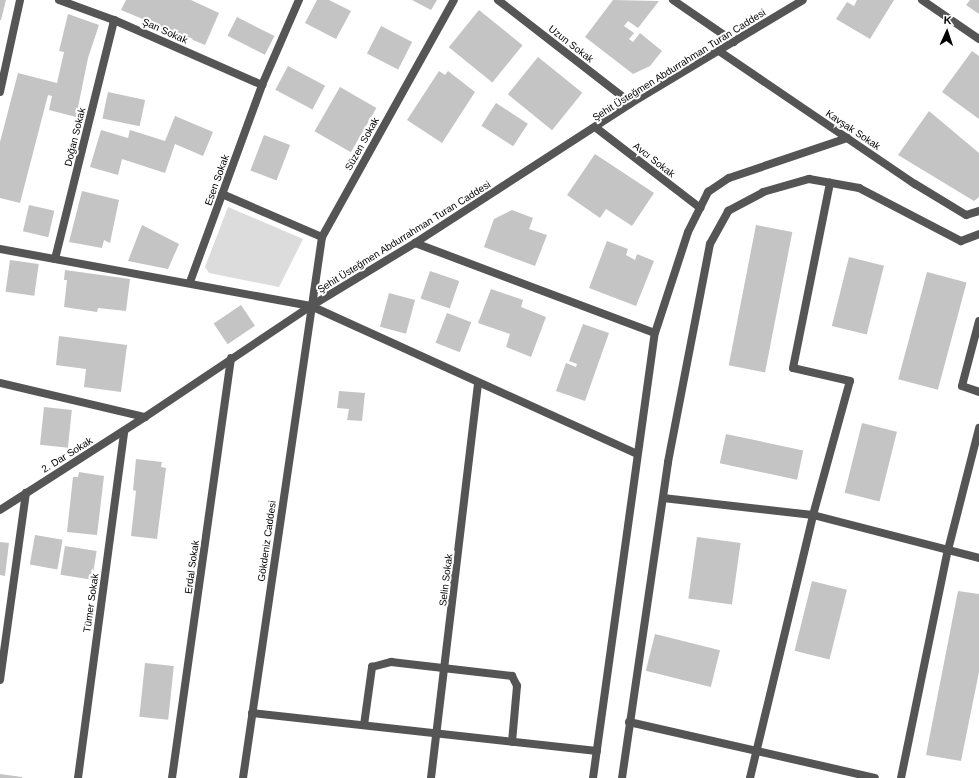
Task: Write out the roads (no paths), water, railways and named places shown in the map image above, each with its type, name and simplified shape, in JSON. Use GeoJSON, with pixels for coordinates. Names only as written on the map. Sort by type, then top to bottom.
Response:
{"type":"FeatureCollection","features":[{"type":"Feature","properties":{"kind":"street"},"geometry":{"type":"LineString","coordinates":[[0,92],[20,0]]}},
{"type":"Feature","properties":{"kind":"street","name":"Şan Sokak"},"geometry":{"type":"LineString","coordinates":[[59,0],[114,20],[262,84]]}},
{"type":"Feature","properties":{"kind":"street","name":"Esen Sokak"},"geometry":{"type":"LineString","coordinates":[[190,282],[262,84],[299,0]]}},
{"type":"Feature","properties":{"kind":"street","name":"Süzen Sokak"},"geometry":{"type":"LineString","coordinates":[[310,306],[322,237],[454,0]]}},
{"type":"Feature","properties":{"kind":"street","name":"Uzun Sokak"},"geometry":{"type":"LineString","coordinates":[[498,0],[631,104]]}},
{"type":"Feature","properties":{"kind":"street"},"geometry":{"type":"LineString","coordinates":[[673,0],[734,42]]}},
{"type":"Feature","properties":{"kind":"street","name":"Şehit Üsteğmen Abdurrahman Turan Caddesi"},"geometry":{"type":"LineString","coordinates":[[145,417],[310,306],[415,243],[631,104],[803,0]]}},
{"type":"Feature","properties":{"kind":"street"},"geometry":{"type":"LineString","coordinates":[[922,0],[979,39]]}},
{"type":"Feature","properties":{"kind":"street","name":"Doğan Sokak"},"geometry":{"type":"LineString","coordinates":[[55,259],[114,20]]}},
{"type":"Feature","properties":{"kind":"street","name":"Kavşak Sokak"},"geometry":{"type":"LineString","coordinates":[[719,51],[847,138],[966,215],[979,211]]}},
{"type":"Feature","properties":{"kind":"street","name":"Avcı Sokak"},"geometry":{"type":"LineString","coordinates":[[595,127],[700,208]]}},
{"type":"Feature","properties":{"kind":"street"},"geometry":{"type":"LineString","coordinates":[[593,778],[654,333],[688,232],[708,192],[729,178],[847,138]]}},
{"type":"Feature","properties":{"kind":"street"},"geometry":{"type":"LineString","coordinates":[[622,778],[663,498],[710,244],[728,211],[763,192],[809,179],[859,188],[961,241],[979,234]]}},
{"type":"Feature","properties":{"kind":"street"},"geometry":{"type":"LineString","coordinates":[[750,778],[813,514],[850,381],[793,368],[830,183]]}},
{"type":"Feature","properties":{"kind":"street"},"geometry":{"type":"LineString","coordinates":[[222,194],[322,237]]}},
{"type":"Feature","properties":{"kind":"street"},"geometry":{"type":"LineString","coordinates":[[415,243],[654,333]]}},
{"type":"Feature","properties":{"kind":"street"},"geometry":{"type":"LineString","coordinates":[[0,249],[190,282],[310,306],[478,384],[637,454]]}},
{"type":"Feature","properties":{"kind":"street","name":"Gökdeniz Caddesi"},"geometry":{"type":"LineString","coordinates":[[243,778],[310,306]]}},
{"type":"Feature","properties":{"kind":"street"},"geometry":{"type":"LineString","coordinates":[[979,321],[962,386],[979,392]]}},
{"type":"Feature","properties":{"kind":"street","name":"Erdal Sokak"},"geometry":{"type":"LineString","coordinates":[[172,778],[232,358]]}},
{"type":"Feature","properties":{"kind":"street"},"geometry":{"type":"LineString","coordinates":[[0,383],[145,417]]}},
{"type":"Feature","properties":{"kind":"street","name":"Selin Sokak"},"geometry":{"type":"LineString","coordinates":[[431,778],[478,384]]}},
{"type":"Feature","properties":{"kind":"street","name":"2. Dar Sokak"},"geometry":{"type":"LineString","coordinates":[[0,510],[145,417]]}},
{"type":"Feature","properties":{"kind":"street"},"geometry":{"type":"LineString","coordinates":[[901,778],[948,550],[979,428]]}},
{"type":"Feature","properties":{"kind":"street","name":"Tümer Sokak"},"geometry":{"type":"LineString","coordinates":[[78,778],[124,431]]}},
{"type":"Feature","properties":{"kind":"street"},"geometry":{"type":"LineString","coordinates":[[0,680],[26,493]]}},
{"type":"Feature","properties":{"kind":"street"},"geometry":{"type":"LineString","coordinates":[[663,498],[813,514],[979,558]]}},
{"type":"Feature","properties":{"kind":"street"},"geometry":{"type":"LineString","coordinates":[[364,725],[372,667],[392,662],[445,668],[512,676],[517,686],[512,742]]}},
{"type":"Feature","properties":{"kind":"street"},"geometry":{"type":"LineString","coordinates":[[252,713],[597,751]]}},
{"type":"Feature","properties":{"kind":"street"},"geometry":{"type":"LineString","coordinates":[[629,722],[757,749],[875,778]]}}]}
